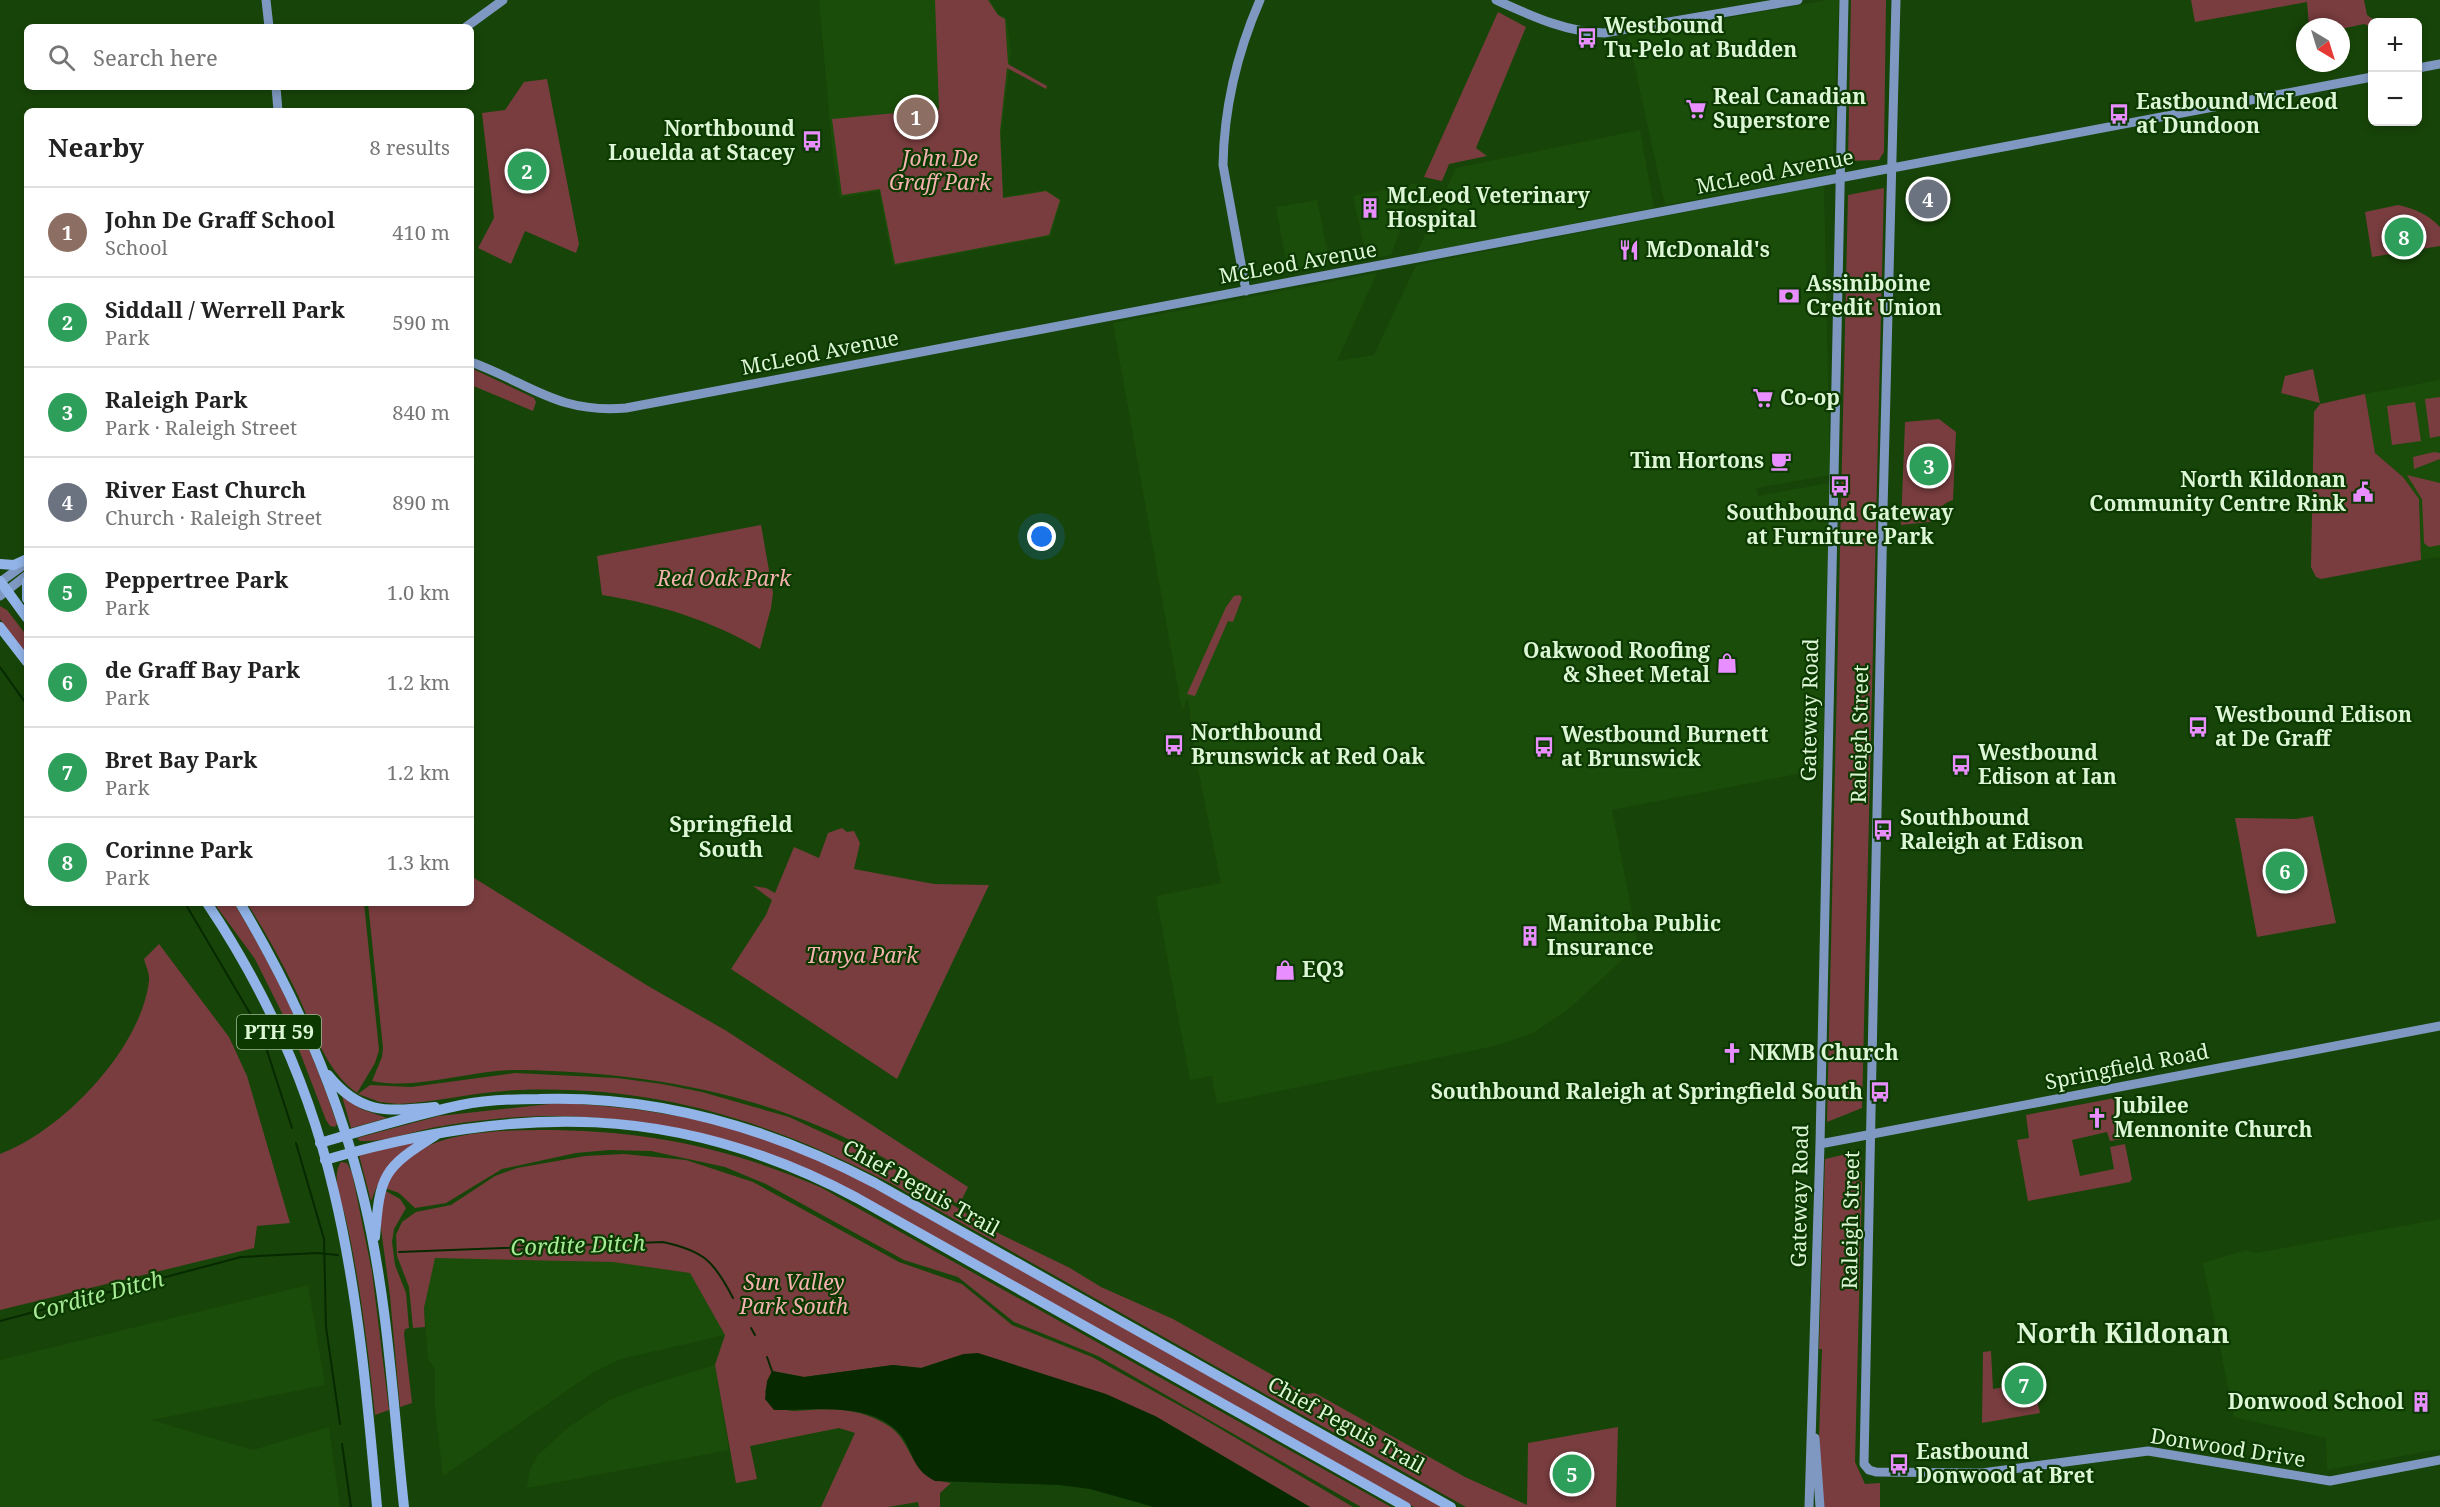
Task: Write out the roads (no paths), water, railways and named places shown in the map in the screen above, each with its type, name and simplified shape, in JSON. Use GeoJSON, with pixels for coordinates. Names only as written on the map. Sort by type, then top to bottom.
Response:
{"type":"FeatureCollection","features":[{"type":"Feature","properties":{"kind":"main road"},"geometry":{"type":"LineString","coordinates":[[0,564],[14,565],[24,561]]}},
{"type":"Feature","properties":{"kind":"main road"},"geometry":{"type":"LineString","coordinates":[[1,586],[24,614]]}},
{"type":"Feature","properties":{"kind":"main road"},"geometry":{"type":"LineString","coordinates":[[0,627],[24,658]]}},
{"type":"Feature","properties":{"kind":"main road"},"geometry":{"type":"LineString","coordinates":[[0,632],[10,640]]}},
{"type":"Feature","properties":{"kind":"main road","name":"PTH 59"},"geometry":{"type":"LineString","coordinates":[[209,906],[266,1004],[296,1072],[325,1160],[351,1277],[377,1507]]}},
{"type":"Feature","properties":{"kind":"main road","name":"PTH 59"},"geometry":{"type":"LineString","coordinates":[[242,906],[285,981],[323,1067],[351,1152],[374,1252],[404,1507]]}},
{"type":"Feature","properties":{"kind":"main road"},"geometry":{"type":"LineString","coordinates":[[323,1067],[346,1094],[373,1108],[400,1111],[463,1105]]}},
{"type":"Feature","properties":{"kind":"main road","name":"Chief Peguis Trail"},"geometry":{"type":"LineString","coordinates":[[320,1143],[463,1105],[560,1098],[628,1102],[704,1116],[797,1146],[876,1183],[1451,1507]]}},
{"type":"Feature","properties":{"kind":"main road","name":"Chief Peguis Trail"},"geometry":{"type":"LineString","coordinates":[[325,1160],[443,1130],[519,1121],[609,1123],[695,1136],[779,1162],[824,1181],[887,1214],[1406,1507]]}},
{"type":"Feature","properties":{"kind":"main road"},"geometry":{"type":"LineString","coordinates":[[374,1252],[377,1199],[386,1176],[402,1157],[443,1130]]}},
{"type":"Feature","properties":{"kind":"street"},"geometry":{"type":"LineString","coordinates":[[266,0],[269,24]]}},
{"type":"Feature","properties":{"kind":"street"},"geometry":{"type":"LineString","coordinates":[[470,24],[503,0]]}},
{"type":"Feature","properties":{"kind":"street"},"geometry":{"type":"LineString","coordinates":[[1246,291],[1223,165],[1223,144],[1236,65],[1260,0]]}},
{"type":"Feature","properties":{"kind":"street"},"geometry":{"type":"LineString","coordinates":[[1496,0],[1551,24],[1586,33],[1604,33],[1798,0]]}},
{"type":"Feature","properties":{"kind":"street","name":"Gateway Road"},"geometry":{"type":"LineString","coordinates":[[1809,1507],[1820,1144],[1844,0]]}},
{"type":"Feature","properties":{"kind":"street","name":"Raleigh Street"},"geometry":{"type":"LineString","coordinates":[[1867,1468],[1863,1454],[1896,0]]}},
{"type":"Feature","properties":{"kind":"street"},"geometry":{"type":"LineString","coordinates":[[2422,68],[2440,64]]}},
{"type":"Feature","properties":{"kind":"street","name":"McLeod Avenue"},"geometry":{"type":"LineString","coordinates":[[474,363],[548,399],[592,409],[626,408],[2368,78]]}},
{"type":"Feature","properties":{"kind":"street"},"geometry":{"type":"LineString","coordinates":[[276,90],[278,108]]}},
{"type":"Feature","properties":{"kind":"street"},"geometry":{"type":"LineString","coordinates":[[1,586],[24,563]]}},
{"type":"Feature","properties":{"kind":"street"},"geometry":{"type":"LineString","coordinates":[[1,586],[24,576]]}},
{"type":"Feature","properties":{"kind":"street","name":"Springfield Road"},"geometry":{"type":"LineString","coordinates":[[1820,1144],[2440,1026]]}},
{"type":"Feature","properties":{"kind":"street","name":"Gateway Road"},"geometry":{"type":"LineString","coordinates":[[1813,1421],[1820,1507]]}},
{"type":"Feature","properties":{"kind":"street","name":"Donwood Drive"},"geometry":{"type":"LineString","coordinates":[[1867,1468],[1876,1472],[1982,1473],[2148,1451],[2330,1480],[2440,1460]]}},
{"type":"Feature","properties":{"kind":"waterway"},"geometry":{"type":"LineString","coordinates":[[0,667],[24,701]]}},
{"type":"Feature","properties":{"kind":"waterway"},"geometry":{"type":"LineString","coordinates":[[187,906],[261,1032],[292,1128]]}},
{"type":"Feature","properties":{"kind":"waterway"},"geometry":{"type":"LineString","coordinates":[[296,1143],[324,1239],[326,1327],[340,1424]]}},
{"type":"Feature","properties":{"kind":"waterway","name":"Cordite Ditch"},"geometry":{"type":"LineString","coordinates":[[399,1252],[663,1242],[689,1249],[706,1260],[720,1275],[733,1298]]}},
{"type":"Feature","properties":{"kind":"waterway","name":"Cordite Ditch"},"geometry":{"type":"LineString","coordinates":[[0,1321],[241,1257],[317,1253],[338,1255]]}},
{"type":"Feature","properties":{"kind":"waterway","name":"Cordite Ditch"},"geometry":{"type":"LineString","coordinates":[[751,1328],[755,1335]]}},
{"type":"Feature","properties":{"kind":"waterway","name":"Cordite Ditch"},"geometry":{"type":"LineString","coordinates":[[767,1357],[772,1371]]}},
{"type":"Feature","properties":{"kind":"waterway"},"geometry":{"type":"LineString","coordinates":[[342,1444],[351,1507]]}},
{"type":"Feature","properties":{"kind":"place","name":"Westbound Tu-Pelo at Budden"},"geometry":{"type":"Point","coordinates":[1587,38]}},
{"type":"Feature","properties":{"kind":"place","name":"Real Canadian Superstore"},"geometry":{"type":"Point","coordinates":[1696,109]}},
{"type":"Feature","properties":{"kind":"place","name":"Eastbound McLeod at Dundoon"},"geometry":{"type":"Point","coordinates":[2119,114]}},
{"type":"Feature","properties":{"kind":"place","name":"John De Graff School"},"geometry":{"type":"Point","coordinates":[916,117]}},
{"type":"Feature","properties":{"kind":"place","name":"Northbound Louelda at Stacey"},"geometry":{"type":"Point","coordinates":[812,141]}},
{"type":"Feature","properties":{"kind":"place","name":"Siddall / Werrell Park"},"geometry":{"type":"Point","coordinates":[527,171]}},
{"type":"Feature","properties":{"kind":"place","name":"River East Church"},"geometry":{"type":"Point","coordinates":[1928,199]}},
{"type":"Feature","properties":{"kind":"place","name":"McLeod Veterinary Hospital"},"geometry":{"type":"Point","coordinates":[1370,208]}},
{"type":"Feature","properties":{"kind":"place","name":"Corinne Park"},"geometry":{"type":"Point","coordinates":[2404,237]}},
{"type":"Feature","properties":{"kind":"place","name":"McDonald's"},"geometry":{"type":"Point","coordinates":[1629,250]}},
{"type":"Feature","properties":{"kind":"place","name":"Assiniboine Credit Union"},"geometry":{"type":"Point","coordinates":[1789,296]}},
{"type":"Feature","properties":{"kind":"place","name":"Co-op"},"geometry":{"type":"Point","coordinates":[1763,398]}},
{"type":"Feature","properties":{"kind":"place","name":"Tim Hortons"},"geometry":{"type":"Point","coordinates":[1781,461]}},
{"type":"Feature","properties":{"kind":"place","name":"Raleigh Park"},"geometry":{"type":"Point","coordinates":[1929,466]}},
{"type":"Feature","properties":{"kind":"place","name":"Southbound Gateway at Furniture Park"},"geometry":{"type":"Point","coordinates":[1840,486]}},
{"type":"Feature","properties":{"kind":"place","name":"North Kildonan Community Centre Rink"},"geometry":{"type":"Point","coordinates":[2363,492]}},
{"type":"Feature","properties":{"kind":"place","name":"Oakwood Roofing & Sheet Metal"},"geometry":{"type":"Point","coordinates":[1727,663]}},
{"type":"Feature","properties":{"kind":"place","name":"Westbound Edison at De Graff"},"geometry":{"type":"Point","coordinates":[2198,727]}},
{"type":"Feature","properties":{"kind":"place","name":"Northbound Brunswick at Red Oak"},"geometry":{"type":"Point","coordinates":[1174,745]}},
{"type":"Feature","properties":{"kind":"place","name":"Westbound Burnett at Brunswick"},"geometry":{"type":"Point","coordinates":[1544,747]}},
{"type":"Feature","properties":{"kind":"place","name":"Westbound Edison at Ian"},"geometry":{"type":"Point","coordinates":[1961,765]}},
{"type":"Feature","properties":{"kind":"place","name":"Southbound Raleigh at Edison"},"geometry":{"type":"Point","coordinates":[1883,830]}},
{"type":"Feature","properties":{"kind":"place","name":"de Graff Bay Park"},"geometry":{"type":"Point","coordinates":[2285,871]}},
{"type":"Feature","properties":{"kind":"place","name":"Manitoba Public Insurance"},"geometry":{"type":"Point","coordinates":[1530,936]}},
{"type":"Feature","properties":{"kind":"place","name":"EQ3"},"geometry":{"type":"Point","coordinates":[1285,970]}},
{"type":"Feature","properties":{"kind":"place","name":"NKMB Church"},"geometry":{"type":"Point","coordinates":[1732,1053]}},
{"type":"Feature","properties":{"kind":"place","name":"Southbound Raleigh at Springfield South"},"geometry":{"type":"Point","coordinates":[1880,1092]}},
{"type":"Feature","properties":{"kind":"place","name":"Jubilee Mennonite Church"},"geometry":{"type":"Point","coordinates":[2097,1118]}},
{"type":"Feature","properties":{"kind":"place","name":"Bret Bay Park"},"geometry":{"type":"Point","coordinates":[2024,1385]}},
{"type":"Feature","properties":{"kind":"place","name":"Donwood School"},"geometry":{"type":"Point","coordinates":[2421,1402]}},
{"type":"Feature","properties":{"kind":"place","name":"Eastbound Donwood at Bret"},"geometry":{"type":"Point","coordinates":[1899,1464]}},
{"type":"Feature","properties":{"kind":"place","name":"Peppertree Park"},"geometry":{"type":"Point","coordinates":[1572,1474]}},
{"type":"Feature","properties":{"kind":"district","name":"Springfield South"},"geometry":{"type":"Point","coordinates":[731,836]}},
{"type":"Feature","properties":{"kind":"district","name":"North Kildonan"},"geometry":{"type":"Point","coordinates":[2123,1334]}},
{"type":"Feature","properties":{"kind":"park label","name":"John De Graff Park"},"geometry":{"type":"Point","coordinates":[940,171]}},
{"type":"Feature","properties":{"kind":"park label","name":"Red Oak Park"},"geometry":{"type":"Point","coordinates":[724,579]}},
{"type":"Feature","properties":{"kind":"park label","name":"Tanya Park"},"geometry":{"type":"Point","coordinates":[862,956]}},
{"type":"Feature","properties":{"kind":"park label","name":"Sun Valley Park South"},"geometry":{"type":"Point","coordinates":[794,1295]}}]}
